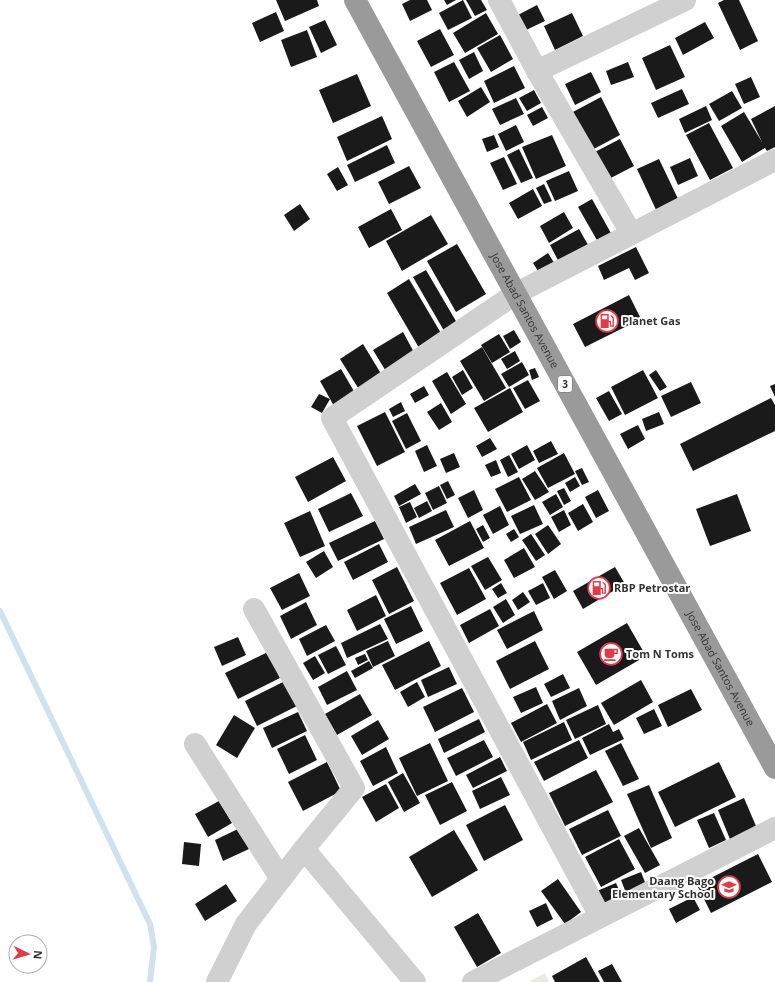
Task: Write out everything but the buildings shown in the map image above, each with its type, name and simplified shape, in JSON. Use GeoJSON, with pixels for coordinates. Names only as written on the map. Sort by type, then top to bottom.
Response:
{"type":"FeatureCollection","features":[{"type":"Feature","properties":{"kind":"highway","name":"Jose Abad Santos Avenue"},"geometry":{"type":"LineString","coordinates":[[355,0],[775,768]]}},
{"type":"Feature","properties":{"kind":"street"},"geometry":{"type":"LineString","coordinates":[[499,0],[537,71],[631,234]]}},
{"type":"Feature","properties":{"kind":"street"},"geometry":{"type":"LineString","coordinates":[[537,71],[685,0]]}},
{"type":"Feature","properties":{"kind":"street"},"geometry":{"type":"LineString","coordinates":[[600,916],[332,418],[516,294],[775,160]]}},
{"type":"Feature","properties":{"kind":"street"},"geometry":{"type":"LineString","coordinates":[[217,982],[246,924],[304,849],[354,788],[254,609]]}},
{"type":"Feature","properties":{"kind":"street"},"geometry":{"type":"LineString","coordinates":[[195,744],[281,879]]}},
{"type":"Feature","properties":{"kind":"street"},"geometry":{"type":"LineString","coordinates":[[474,982],[600,916],[775,828]]}},
{"type":"Feature","properties":{"kind":"street"},"geometry":{"type":"LineString","coordinates":[[304,849],[415,982]]}},
{"type":"Feature","properties":{"kind":"shaded area"},"geometry":{"type":"Polygon","coordinates":[[[545,973],[549,982],[529,982],[545,973]]]}},
{"type":"Feature","properties":{"kind":"waterway"},"geometry":{"type":"LineString","coordinates":[[0,611],[150,924],[154,947],[150,982]]}},
{"type":"Feature","properties":{"kind":"place","name":"Planet Gas"},"geometry":{"type":"Point","coordinates":[607,321]}},
{"type":"Feature","properties":{"kind":"place","name":"RBP Petrostar"},"geometry":{"type":"Point","coordinates":[599,588]}},
{"type":"Feature","properties":{"kind":"place","name":"Tom N Toms"},"geometry":{"type":"Point","coordinates":[611,654]}},
{"type":"Feature","properties":{"kind":"place","name":"Daang Bago Elementary School"},"geometry":{"type":"Point","coordinates":[729,887]}}]}
